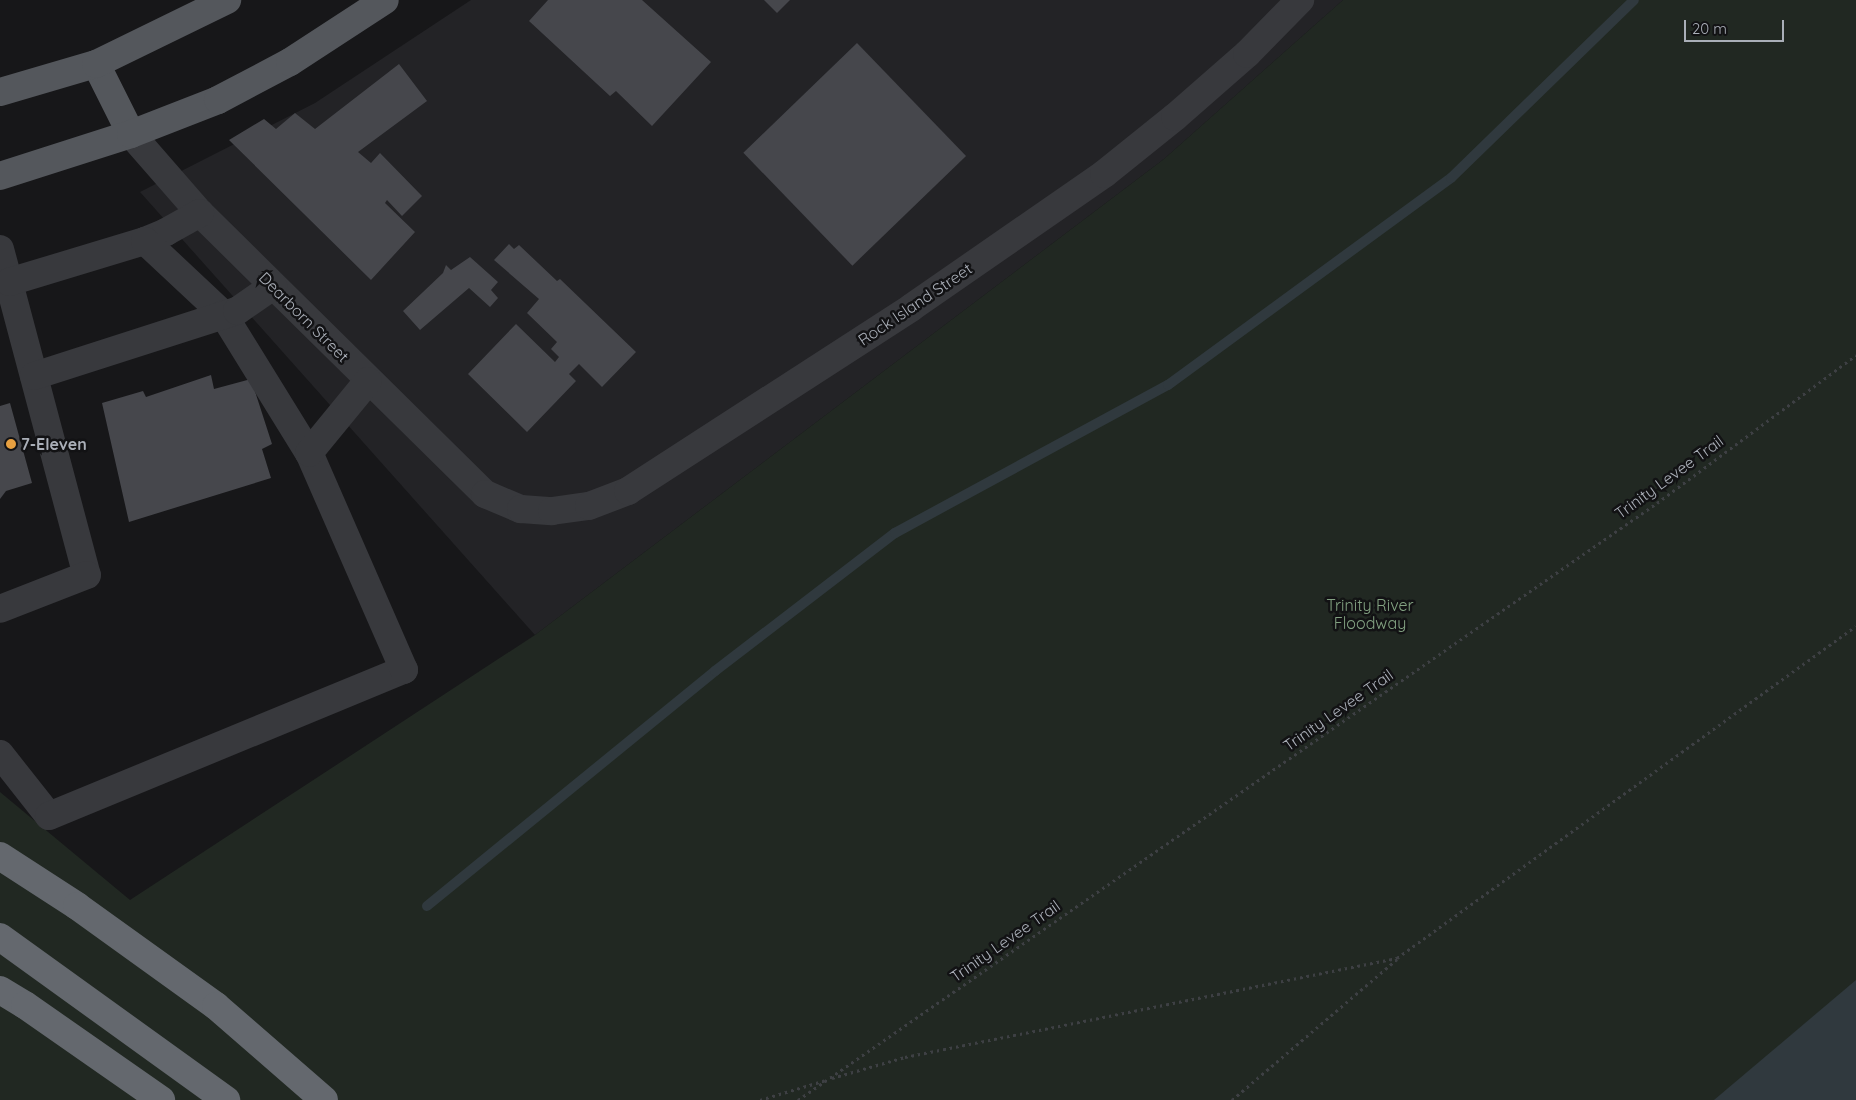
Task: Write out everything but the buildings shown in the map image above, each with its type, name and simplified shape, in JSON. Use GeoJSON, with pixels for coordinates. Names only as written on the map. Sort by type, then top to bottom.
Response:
{"type":"FeatureCollection","features":[{"type":"Feature","properties":{"kind":"highway"},"geometry":{"type":"LineString","coordinates":[[0,856],[77,906],[216,1006],[324,1100]]}},
{"type":"Feature","properties":{"kind":"highway"},"geometry":{"type":"LineString","coordinates":[[0,937],[48,969],[226,1100]]}},
{"type":"Feature","properties":{"kind":"highway"},"geometry":{"type":"LineString","coordinates":[[0,990],[25,1005],[162,1100]]}},
{"type":"Feature","properties":{"kind":"main road"},"geometry":{"type":"LineString","coordinates":[[0,92],[96,64],[227,0]]}},
{"type":"Feature","properties":{"kind":"main road"},"geometry":{"type":"LineString","coordinates":[[0,176],[131,134],[218,100],[282,66],[385,0]]}},
{"type":"Feature","properties":{"kind":"main road"},"geometry":{"type":"LineString","coordinates":[[96,64],[131,134]]}},
{"type":"Feature","properties":{"kind":"street","name":"Rock Island Street"},"geometry":{"type":"LineString","coordinates":[[485,494],[521,509],[552,511],[589,506],[628,491],[904,312],[1104,174],[1175,117],[1247,54],[1300,0]]}},
{"type":"Feature","properties":{"kind":"street","name":"Dearborn Street"},"geometry":{"type":"LineString","coordinates":[[131,134],[200,212],[368,381],[485,494]]}},
{"type":"Feature","properties":{"kind":"street"},"geometry":{"type":"LineString","coordinates":[[9,282],[145,241],[166,232],[200,212]]}},
{"type":"Feature","properties":{"kind":"street"},"geometry":{"type":"LineString","coordinates":[[0,754],[49,816],[404,670],[309,453],[223,314],[145,241]]}},
{"type":"Feature","properties":{"kind":"street"},"geometry":{"type":"LineString","coordinates":[[0,249],[87,575],[0,609]]}},
{"type":"Feature","properties":{"kind":"street"},"geometry":{"type":"LineString","coordinates":[[34,376],[237,311],[273,286]]}},
{"type":"Feature","properties":{"kind":"street"},"geometry":{"type":"LineString","coordinates":[[309,453],[368,381]]}},
{"type":"Feature","properties":{"kind":"path","name":"Trinity Levee Trail"},"geometry":{"type":"LineString","coordinates":[[830,1079],[1657,503],[1856,355]]}},
{"type":"Feature","properties":{"kind":"path","name":"Trinity Levee Trail"},"geometry":{"type":"LineString","coordinates":[[1232,1100],[1398,958],[1856,626]]}},
{"type":"Feature","properties":{"kind":"path","name":"Trinity Levee Trail"},"geometry":{"type":"LineString","coordinates":[[760,1100],[905,1056],[1398,958]]}},
{"type":"Feature","properties":{"kind":"path"},"geometry":{"type":"LineString","coordinates":[[798,1100],[830,1079]]}},
{"type":"Feature","properties":{"kind":"shaded area"},"geometry":{"type":"Polygon","coordinates":[[[471,0],[1343,0],[1164,159],[535,635],[140,192],[315,103],[471,0]]]}},
{"type":"Feature","properties":{"kind":"shaded area"},"geometry":{"type":"Polygon","coordinates":[[[1856,980],[1856,1100],[1714,1100],[1856,980]]]}},
{"type":"Feature","properties":{"kind":"green space","name":"Trinity River Floodway"},"geometry":{"type":"Polygon","coordinates":[[[1343,0],[1856,0],[1856,1100],[0,1100],[0,792],[130,900],[535,635],[1164,159],[1343,0]]]}},
{"type":"Feature","properties":{"kind":"waterway"},"geometry":{"type":"LineString","coordinates":[[427,906],[715,671],[895,533],[1168,385],[1451,178],[1634,0]]}},
{"type":"Feature","properties":{"kind":"place","name":"7-Eleven"},"geometry":{"type":"Point","coordinates":[11,444]}}]}
